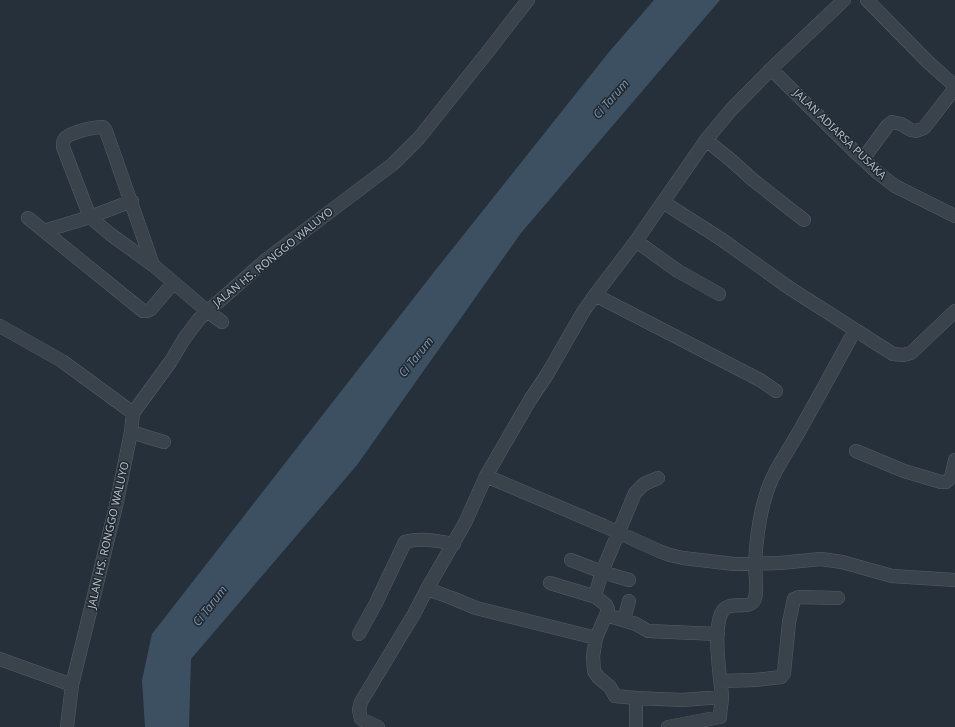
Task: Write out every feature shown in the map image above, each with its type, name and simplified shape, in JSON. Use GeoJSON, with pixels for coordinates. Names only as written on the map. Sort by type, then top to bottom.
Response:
{"type":"FeatureCollection","features":[{"type":"Feature","properties":{"kind":"street","name":"JALAN HS. RONGGO WALUYO"},"geometry":{"type":"LineString","coordinates":[[67,727],[72,685],[116,506],[131,432],[133,413],[171,361],[184,339],[199,319],[267,259],[393,164],[419,138],[528,0]]}},
{"type":"Feature","properties":{"kind":"street"},"geometry":{"type":"LineString","coordinates":[[378,727],[362,719],[359,710],[361,702],[414,614],[426,589],[454,544],[486,476],[583,312],[636,241],[706,140],[730,111],[771,69],[844,0]]}},
{"type":"Feature","properties":{"kind":"street"},"geometry":{"type":"LineString","coordinates":[[862,159],[888,125],[892,122],[901,124],[911,130],[916,131],[924,128],[955,87],[867,0]]}},
{"type":"Feature","properties":{"kind":"street","name":"JALAN ADIARSA PUSAKA"},"geometry":{"type":"LineString","coordinates":[[771,69],[878,173],[895,186],[955,216]]}},
{"type":"Feature","properties":{"kind":"street"},"geometry":{"type":"LineString","coordinates":[[153,265],[132,201],[106,131],[103,127],[96,127],[69,135],[64,140],[63,146],[90,217],[110,234],[153,265],[222,322]]}},
{"type":"Feature","properties":{"kind":"street"},"geometry":{"type":"LineString","coordinates":[[706,140],[732,160],[752,180],[804,220]]}},
{"type":"Feature","properties":{"kind":"street"},"geometry":{"type":"LineString","coordinates":[[44,231],[90,217],[132,201]]}},
{"type":"Feature","properties":{"kind":"street"},"geometry":{"type":"LineString","coordinates":[[663,202],[721,239],[791,289],[893,354],[903,355],[911,353],[955,311]]}},
{"type":"Feature","properties":{"kind":"street"},"geometry":{"type":"LineString","coordinates":[[28,218],[143,311],[147,311],[173,283]]}},
{"type":"Feature","properties":{"kind":"street"},"geometry":{"type":"LineString","coordinates":[[636,241],[678,271],[719,294]]}},
{"type":"Feature","properties":{"kind":"street"},"geometry":{"type":"LineString","coordinates":[[595,295],[760,380],[776,391]]}},
{"type":"Feature","properties":{"kind":"street"},"geometry":{"type":"LineString","coordinates":[[0,326],[62,361],[133,413]]}},
{"type":"Feature","properties":{"kind":"street"},"geometry":{"type":"LineString","coordinates":[[668,727],[720,717],[722,697],[718,634],[721,614],[730,605],[748,605],[753,602],[756,597],[755,564],[764,499],[772,476],[855,330]]}},
{"type":"Feature","properties":{"kind":"street"},"geometry":{"type":"LineString","coordinates":[[131,432],[164,442]]}},
{"type":"Feature","properties":{"kind":"street"},"geometry":{"type":"LineString","coordinates":[[856,451],[904,471],[942,482],[946,482],[951,477],[955,460]]}},
{"type":"Feature","properties":{"kind":"street"},"geometry":{"type":"LineString","coordinates":[[486,476],[676,557],[734,564],[755,564],[821,559],[855,565],[892,576],[955,580]]}},
{"type":"Feature","properties":{"kind":"street"},"geometry":{"type":"LineString","coordinates":[[596,597],[602,572],[635,493],[644,484],[658,478]]}},
{"type":"Feature","properties":{"kind":"street"},"geometry":{"type":"LineString","coordinates":[[359,634],[405,542],[410,540],[422,540],[454,544]]}},
{"type":"Feature","properties":{"kind":"street"},"geometry":{"type":"LineString","coordinates":[[571,560],[602,572],[629,580]]}},
{"type":"Feature","properties":{"kind":"street"},"geometry":{"type":"LineString","coordinates":[[550,583],[596,597],[606,605],[608,609],[596,638],[593,656],[594,671],[598,677],[610,687],[616,696],[682,700],[722,697]]}},
{"type":"Feature","properties":{"kind":"street"},"geometry":{"type":"LineString","coordinates":[[426,589],[476,608],[596,638]]}},
{"type":"Feature","properties":{"kind":"street"},"geometry":{"type":"LineString","coordinates":[[720,681],[755,680],[781,677],[784,673],[789,622],[794,600],[799,597],[838,598]]}},
{"type":"Feature","properties":{"kind":"street"},"geometry":{"type":"LineString","coordinates":[[624,620],[628,600]]}},
{"type":"Feature","properties":{"kind":"street"},"geometry":{"type":"LineString","coordinates":[[606,615],[624,620],[648,631],[718,634]]}},
{"type":"Feature","properties":{"kind":"street"},"geometry":{"type":"LineString","coordinates":[[0,659],[72,685]]}},
{"type":"Feature","properties":{"kind":"street"},"geometry":{"type":"LineString","coordinates":[[636,698],[636,727]]}},
{"type":"Feature","properties":{"kind":"water","name":"Ci Tarum"},"geometry":{"type":"Polygon","coordinates":[[[654,0],[720,0],[521,233],[357,465],[191,659],[189,727],[145,727],[142,680],[152,634],[434,272],[609,52],[654,0]]]}}]}
